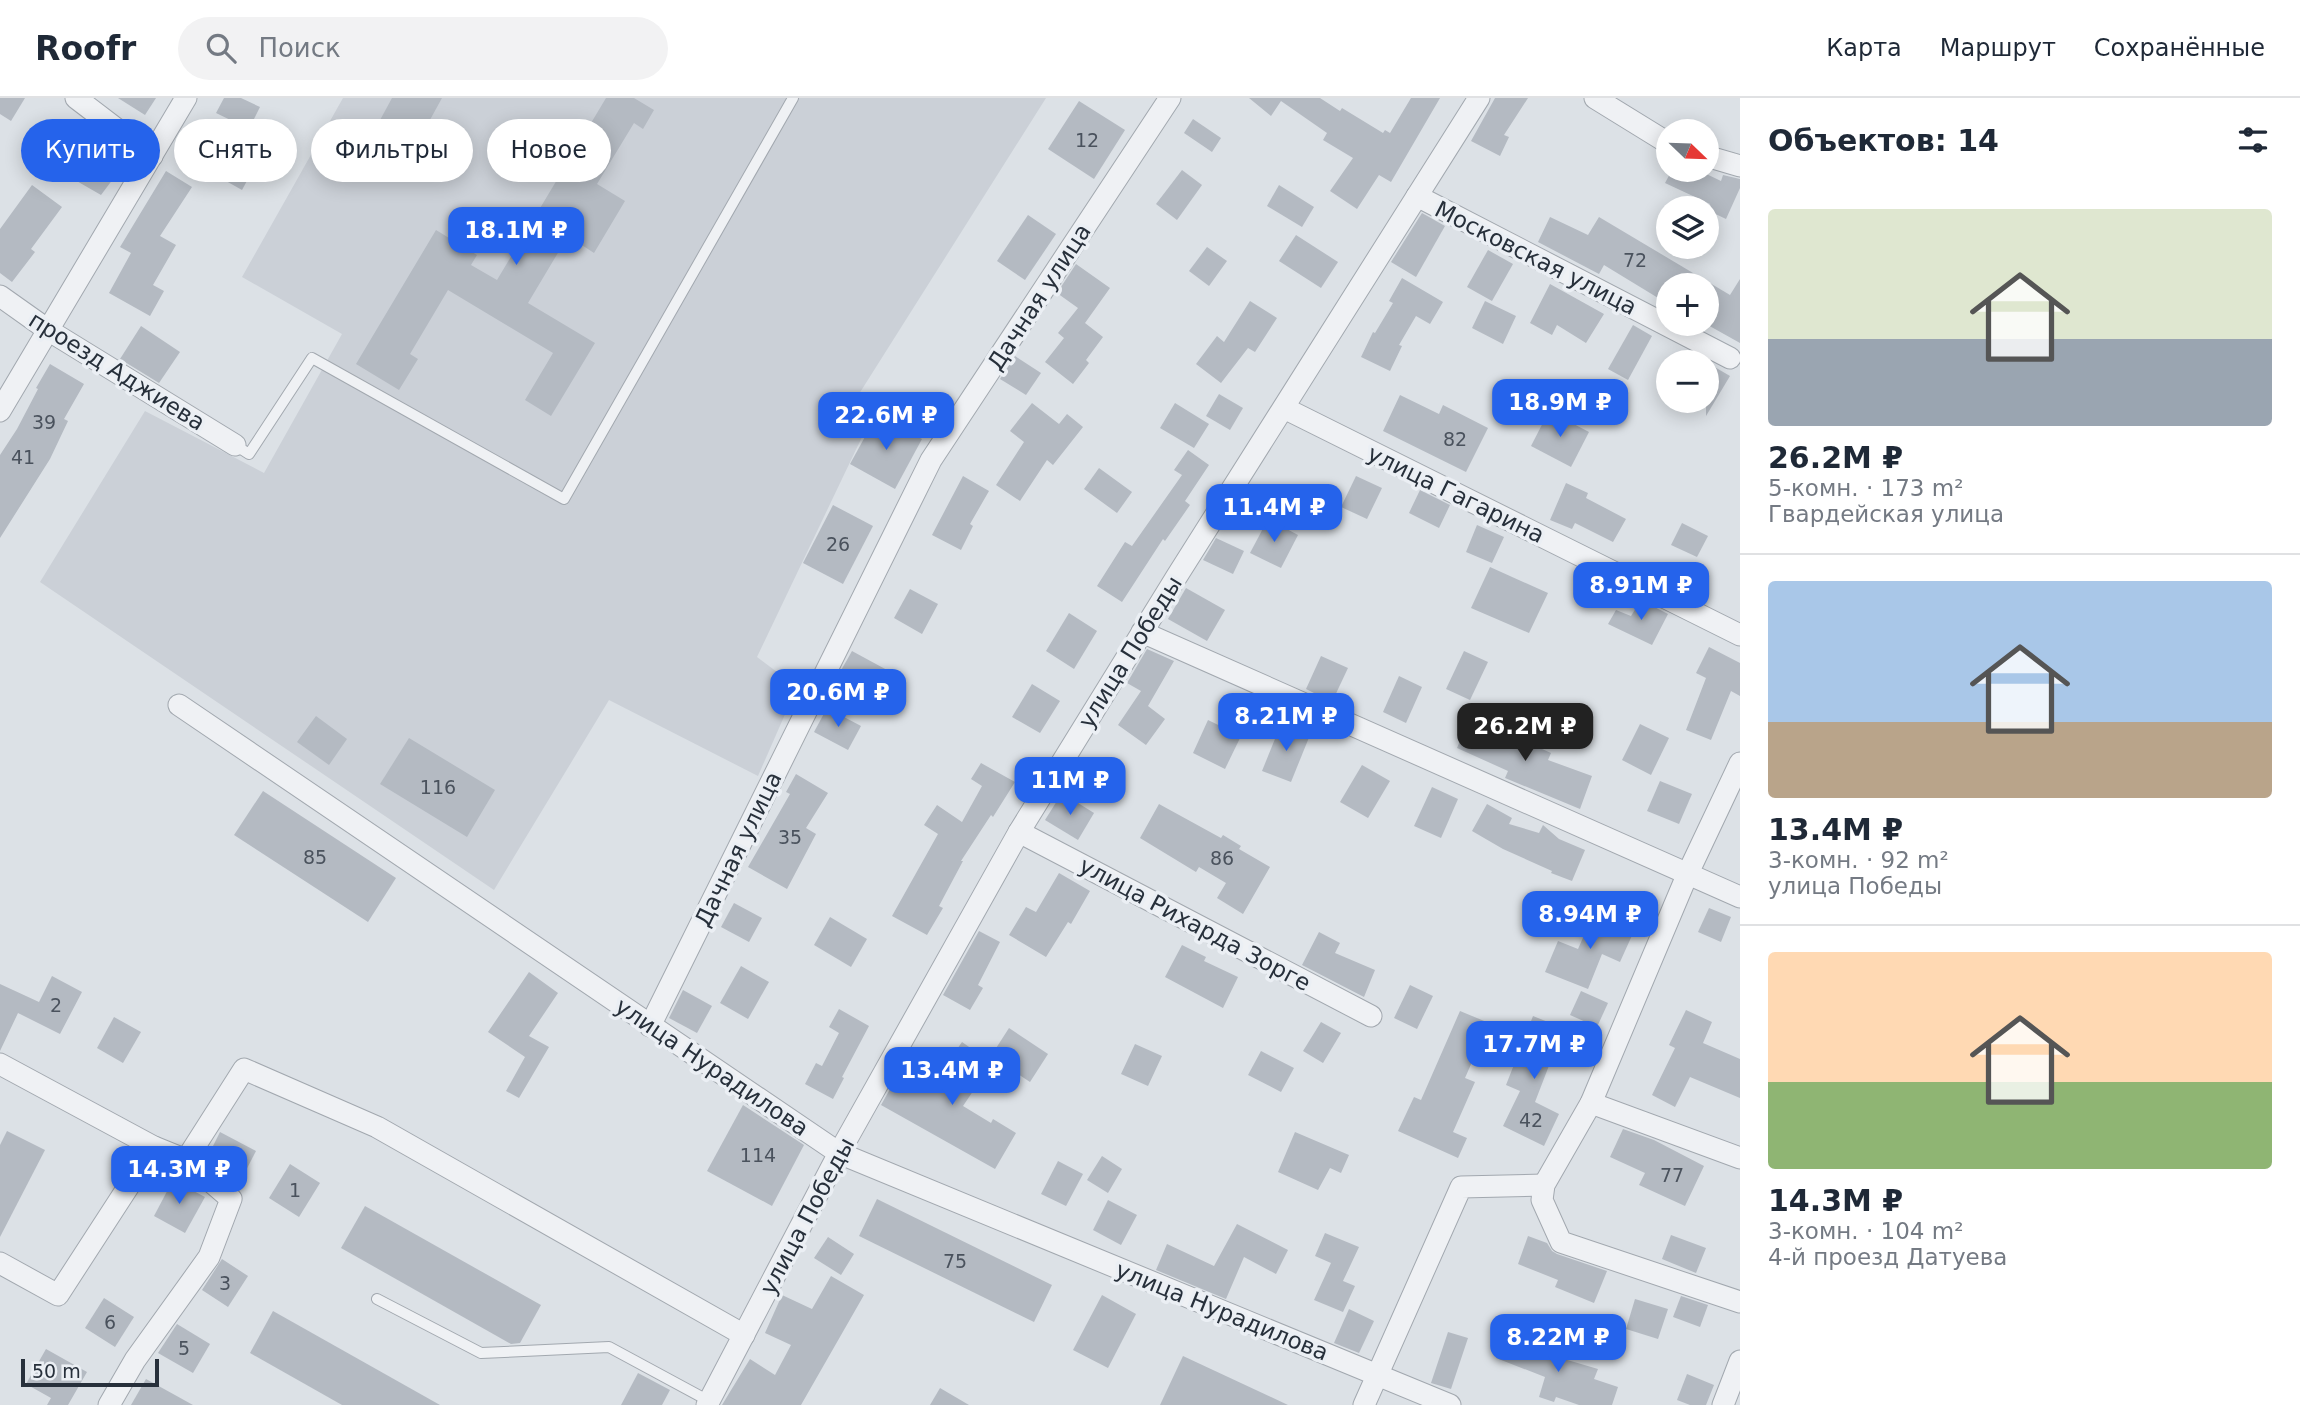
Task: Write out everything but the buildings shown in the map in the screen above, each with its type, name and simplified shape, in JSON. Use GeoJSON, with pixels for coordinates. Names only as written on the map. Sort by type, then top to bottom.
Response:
{"type":"FeatureCollection","features":[{"type":"Feature","properties":{"kind":"street"},"geometry":{"type":"LineString","coordinates":[[76,98],[104,119]]}},
{"type":"Feature","properties":{"kind":"street"},"geometry":{"type":"LineString","coordinates":[[160,142],[186,98]]}},
{"type":"Feature","properties":{"kind":"street","name":"Дачная улица"},"geometry":{"type":"LineString","coordinates":[[650,1026],[931,460],[1170,98]]}},
{"type":"Feature","properties":{"kind":"street","name":"улица Победы"},"geometry":{"type":"LineString","coordinates":[[708,1403],[839,1153],[1019,832],[1479,98]]}},
{"type":"Feature","properties":{"kind":"street"},"geometry":{"type":"LineString","coordinates":[[1595,98],[1656,135]]}},
{"type":"Feature","properties":{"kind":"street"},"geometry":{"type":"LineString","coordinates":[[1719,160],[1740,166]]}},
{"type":"Feature","properties":{"kind":"street"},"geometry":{"type":"LineString","coordinates":[[0,411],[136,182]]}},
{"type":"Feature","properties":{"kind":"street","name":"Московская улица"},"geometry":{"type":"LineString","coordinates":[[1417,196],[1730,358]]}},
{"type":"Feature","properties":{"kind":"street","name":"проезд Аджиева"},"geometry":{"type":"LineString","coordinates":[[0,296],[48,330],[235,445]]}},
{"type":"Feature","properties":{"kind":"street","name":"улица Гагарина"},"geometry":{"type":"LineString","coordinates":[[1284,408],[1740,635]]}},
{"type":"Feature","properties":{"kind":"street"},"geometry":{"type":"LineString","coordinates":[[1142,632],[1740,897]]}},
{"type":"Feature","properties":{"kind":"street","name":"улица Нурадилова"},"geometry":{"type":"LineString","coordinates":[[178,705],[839,1153],[1450,1405]]}},
{"type":"Feature","properties":{"kind":"street"},"geometry":{"type":"LineString","coordinates":[[1740,763],[1688,873],[1591,1103],[1545,1185],[1542,1200],[1561,1242],[1740,1302]]}},
{"type":"Feature","properties":{"kind":"street","name":"улица Рихарда Зорге"},"geometry":{"type":"LineString","coordinates":[[1019,832],[1371,1016]]}},
{"type":"Feature","properties":{"kind":"street"},"geometry":{"type":"LineString","coordinates":[[0,1064],[153,1147],[186,1160],[231,1199],[209,1257],[135,1360],[108,1405]]}},
{"type":"Feature","properties":{"kind":"street"},"geometry":{"type":"LineString","coordinates":[[186,1160],[244,1069],[377,1127],[744,1335]]}},
{"type":"Feature","properties":{"kind":"street"},"geometry":{"type":"LineString","coordinates":[[1591,1103],[1740,1158]]}},
{"type":"Feature","properties":{"kind":"street"},"geometry":{"type":"LineString","coordinates":[[0,1263],[58,1295],[153,1147]]}},
{"type":"Feature","properties":{"kind":"street"},"geometry":{"type":"LineString","coordinates":[[1364,1405],[1461,1186],[1545,1185]]}},
{"type":"Feature","properties":{"kind":"street"},"geometry":{"type":"LineString","coordinates":[[1723,1405],[1740,1361]]}},
{"type":"Feature","properties":{"kind":"lane"},"geometry":{"type":"LineString","coordinates":[[235,445],[249,454],[313,358],[564,499],[793,98]]}},
{"type":"Feature","properties":{"kind":"lane"},"geometry":{"type":"LineString","coordinates":[[377,1299],[481,1353],[610,1347],[708,1403]]}},
{"type":"Feature","properties":{"kind":"shaded area"},"geometry":{"type":"Polygon","coordinates":[[[343,98],[1046,98],[859,394],[873,414],[757,657],[797,687],[758,776],[609,700],[494,890],[40,582],[145,411],[264,473],[342,334],[242,277],[311,155],[311,182],[473,182],[473,119],[331,119],[343,98]]]}}]}
